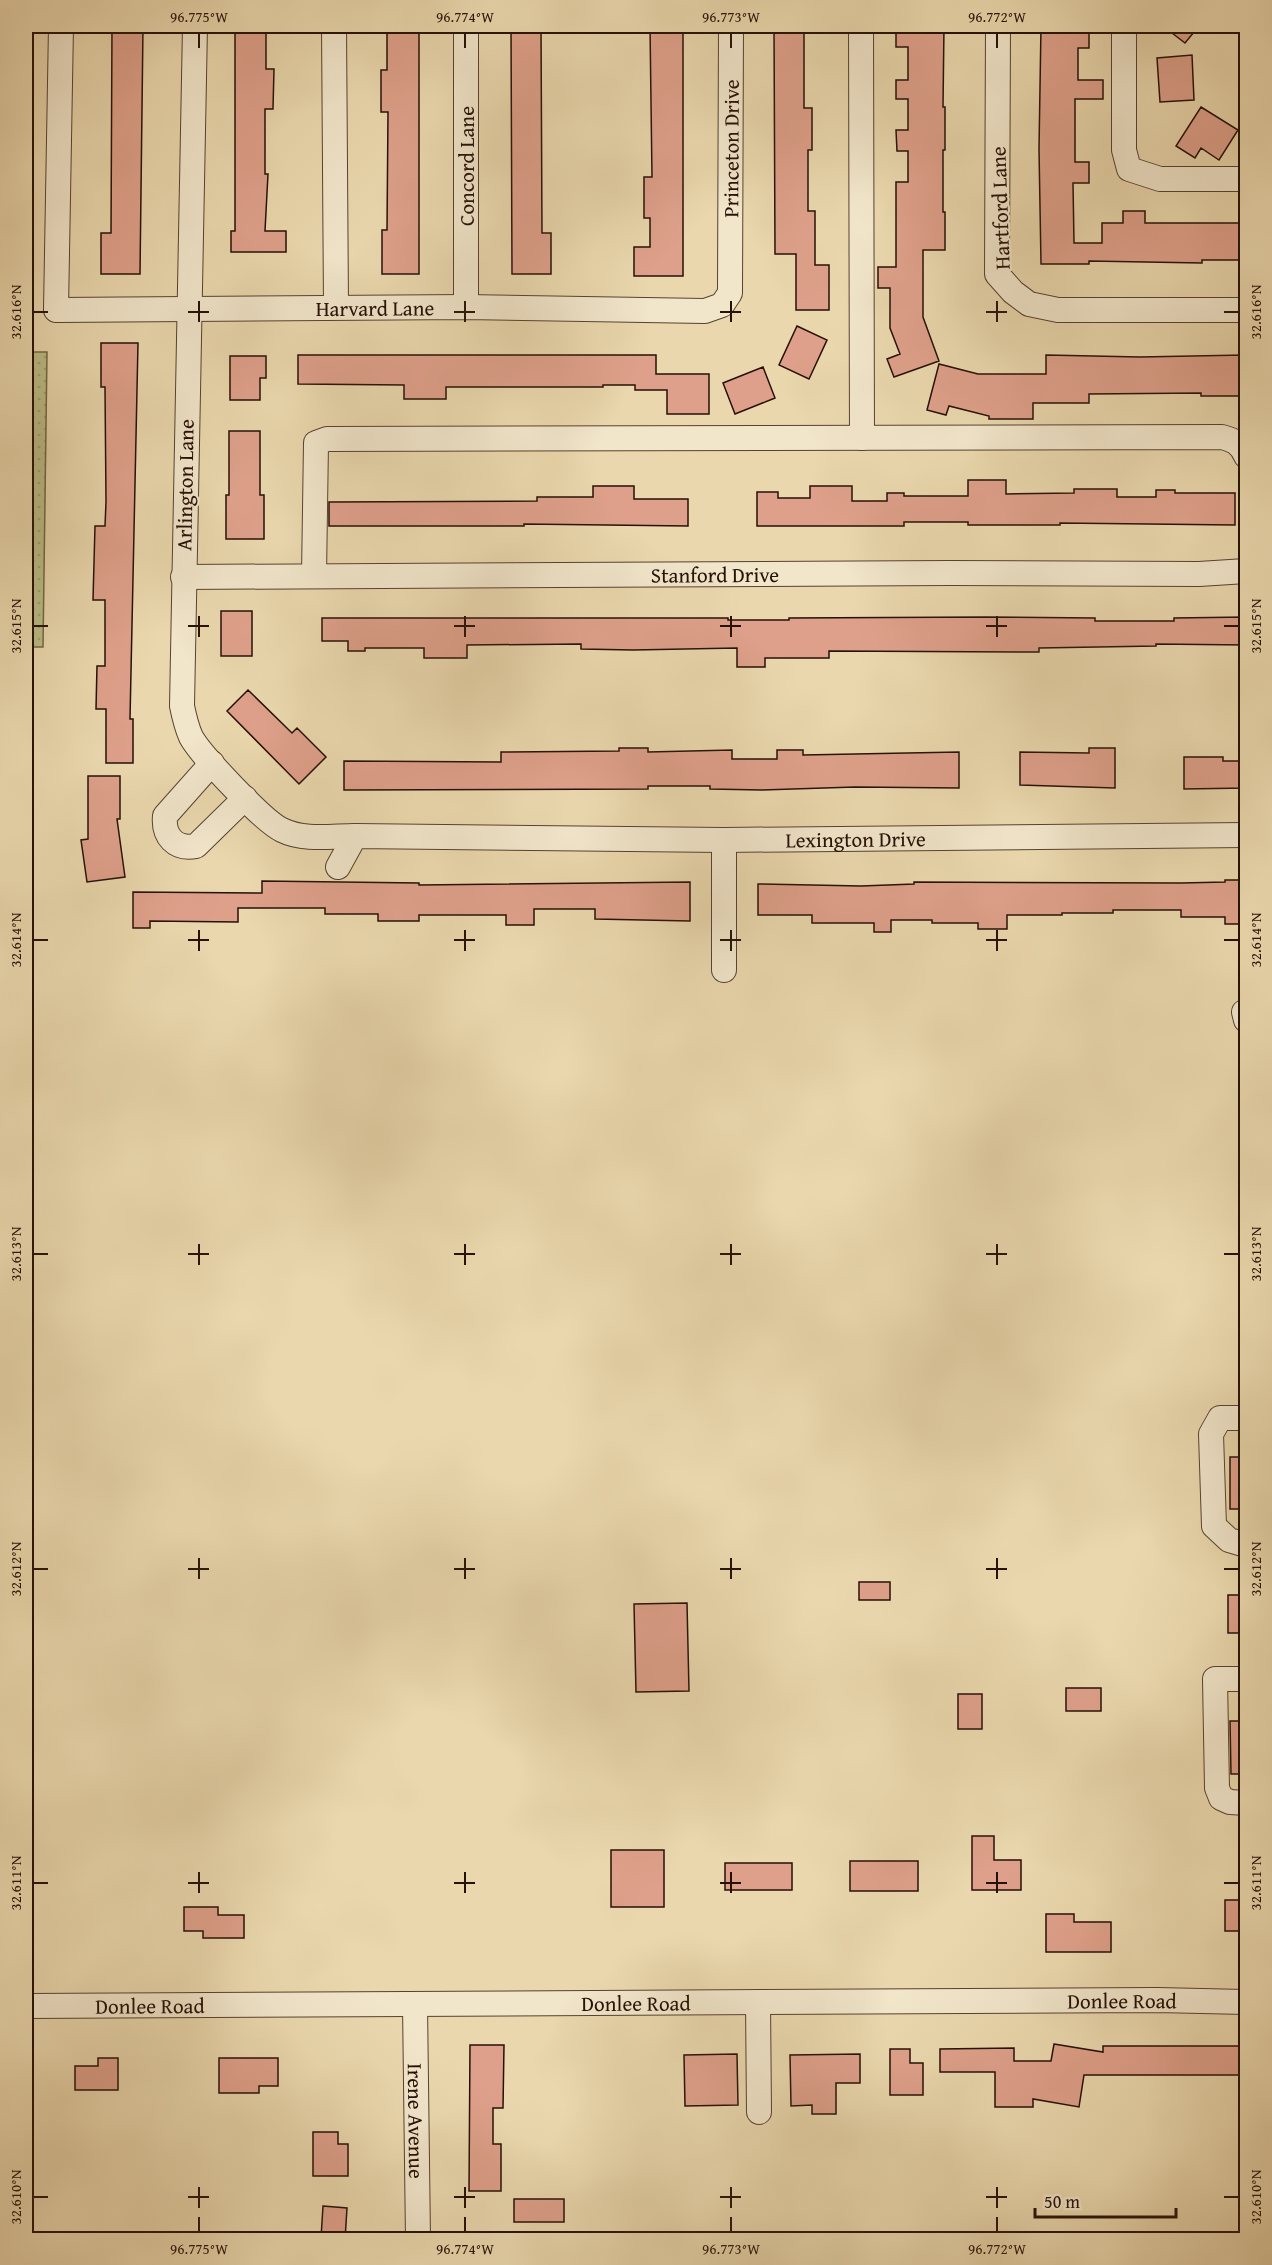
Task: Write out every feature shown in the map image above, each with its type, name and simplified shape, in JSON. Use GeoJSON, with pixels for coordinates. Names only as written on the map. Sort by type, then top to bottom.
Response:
{"type":"FeatureCollection","features":[{"type":"Feature","properties":{"kind":"street","name":"Harvard Lane"},"geometry":{"type":"LineString","coordinates":[[61,26],[56,310],[189,307],[466,307],[705,311],[722,306],[730,293],[731,272]]}},
{"type":"Feature","properties":{"kind":"street","name":"Arlington Lane"},"geometry":{"type":"LineString","coordinates":[[195,26],[182,706],[192,738],[212,763],[268,822],[283,831],[301,836],[465,837]]}},
{"type":"Feature","properties":{"kind":"street"},"geometry":{"type":"LineString","coordinates":[[334,26],[336,307]]}},
{"type":"Feature","properties":{"kind":"street","name":"Concord Lane"},"geometry":{"type":"LineString","coordinates":[[466,26],[466,307]]}},
{"type":"Feature","properties":{"kind":"street","name":"Princeton Drive"},"geometry":{"type":"LineString","coordinates":[[731,26],[731,272]]}},
{"type":"Feature","properties":{"kind":"street"},"geometry":{"type":"LineString","coordinates":[[861,26],[862,438]]}},
{"type":"Feature","properties":{"kind":"street","name":"Hartford Lane"},"geometry":{"type":"LineString","coordinates":[[998,26],[997,274],[1013,292],[1029,304],[1058,310],[1246,310]]}},
{"type":"Feature","properties":{"kind":"street"},"geometry":{"type":"LineString","coordinates":[[1124,26],[1124,150],[1130,170],[1160,179],[1246,179]]}},
{"type":"Feature","properties":{"kind":"street"},"geometry":{"type":"LineString","coordinates":[[314,576],[316,442],[327,439],[1222,436],[1242,447],[1246,456]]}},
{"type":"Feature","properties":{"kind":"street","name":"Stanford Drive"},"geometry":{"type":"LineString","coordinates":[[183,577],[1199,574],[1246,571]]}},
{"type":"Feature","properties":{"kind":"street"},"geometry":{"type":"LineString","coordinates":[[212,763],[165,816],[164,826],[169,838],[179,846],[187,848],[196,846],[245,798]]}},
{"type":"Feature","properties":{"kind":"street","name":"Lexington Drive"},"geometry":{"type":"LineString","coordinates":[[465,837],[724,840],[1246,835]]}},
{"type":"Feature","properties":{"kind":"street"},"geometry":{"type":"LineString","coordinates":[[338,867],[355,836]]}},
{"type":"Feature","properties":{"kind":"street"},"geometry":{"type":"LineString","coordinates":[[724,840],[724,970]]}},
{"type":"Feature","properties":{"kind":"street"},"geometry":{"type":"LineString","coordinates":[[1246,1418],[1220,1418],[1211,1434],[1214,1526],[1229,1540],[1246,1545]]}},
{"type":"Feature","properties":{"kind":"street"},"geometry":{"type":"LineString","coordinates":[[1246,1679],[1215,1679],[1218,1788],[1221,1798],[1230,1802],[1246,1803]]}},
{"type":"Feature","properties":{"kind":"street"},"geometry":{"type":"LineString","coordinates":[[758,2002],[759,2112]]}},
{"type":"Feature","properties":{"kind":"street","name":"Donlee Road"},"geometry":{"type":"LineString","coordinates":[[26,2006],[1246,2002]]}},
{"type":"Feature","properties":{"kind":"street","name":"Irene Avenue"},"geometry":{"type":"LineString","coordinates":[[415,2004],[418,2240]]}},
{"type":"Feature","properties":{"kind":"green space"},"geometry":{"type":"Polygon","coordinates":[[[26,352],[47,352],[43,647],[26,647],[26,352]]]}},
{"type":"Feature","properties":{"kind":"building"},"geometry":{"type":"Polygon","coordinates":[[[112,26],[143,26],[140,274],[101,274],[101,233],[111,233],[112,26]]]}},
{"type":"Feature","properties":{"kind":"building"},"geometry":{"type":"Polygon","coordinates":[[[235,26],[266,26],[266,69],[274,69],[273,109],[265,109],[265,174],[268,174],[265,231],[286,231],[286,252],[231,252],[231,231],[235,231],[235,26]]]}},
{"type":"Feature","properties":{"kind":"building"},"geometry":{"type":"Polygon","coordinates":[[[387,26],[419,26],[419,274],[382,274],[382,230],[387,230],[388,112],[381,112],[381,70],[387,70],[387,26]]]}},
{"type":"Feature","properties":{"kind":"building"},"geometry":{"type":"Polygon","coordinates":[[[511,26],[541,26],[542,233],[551,233],[551,274],[512,274],[511,26]]]}},
{"type":"Feature","properties":{"kind":"building"},"geometry":{"type":"Polygon","coordinates":[[[650,26],[683,26],[683,276],[634,276],[634,247],[650,247],[650,218],[644,218],[644,177],[652,177],[650,26]]]}},
{"type":"Feature","properties":{"kind":"building"},"geometry":{"type":"Polygon","coordinates":[[[774,26],[804,26],[804,108],[812,108],[812,150],[808,150],[808,211],[815,211],[815,265],[829,265],[829,310],[796,310],[796,254],[775,254],[774,26]]]}},
{"type":"Feature","properties":{"kind":"building"},"geometry":{"type":"Polygon","coordinates":[[[944,26],[943,212],[945,212],[945,250],[923,250],[923,317],[939,361],[894,377],[887,359],[900,354],[890,328],[890,288],[878,288],[878,267],[896,267],[896,182],[908,182],[908,151],[897,151],[896,130],[908,130],[908,99],[896,99],[896,80],[908,80],[908,47],[896,47],[896,27],[944,26]]]}},
{"type":"Feature","properties":{"kind":"building"},"geometry":{"type":"Polygon","coordinates":[[[1041,26],[1089,26],[1089,48],[1078,48],[1078,80],[1103,80],[1103,99],[1075,99],[1075,162],[1089,162],[1089,183],[1073,183],[1074,243],[1102,243],[1102,223],[1123,223],[1123,211],[1145,211],[1145,223],[1246,223],[1246,260],[1202,260],[1202,263],[1089,261],[1089,264],[1041,264],[1039,149],[1041,26]]]}},
{"type":"Feature","properties":{"kind":"building"},"geometry":{"type":"Polygon","coordinates":[[[1163,26],[1199,26],[1185,43],[1163,26]]]}},
{"type":"Feature","properties":{"kind":"building"},"geometry":{"type":"Polygon","coordinates":[[[1192,55],[1194,100],[1160,102],[1157,58],[1192,55]]]}},
{"type":"Feature","properties":{"kind":"building"},"geometry":{"type":"Polygon","coordinates":[[[1201,107],[1238,130],[1219,160],[1201,148],[1195,158],[1176,146],[1201,107]]]}},
{"type":"Feature","properties":{"kind":"building"},"geometry":{"type":"Polygon","coordinates":[[[797,326],[827,340],[809,379],[779,365],[797,326]]]}},
{"type":"Feature","properties":{"kind":"building"},"geometry":{"type":"Polygon","coordinates":[[[101,343],[138,343],[130,719],[133,719],[133,763],[106,763],[106,709],[96,709],[97,666],[105,666],[105,600],[93,600],[95,526],[105,526],[106,502],[105,387],[101,387],[101,343]]]}},
{"type":"Feature","properties":{"kind":"building"},"geometry":{"type":"Polygon","coordinates":[[[298,355],[656,355],[656,374],[709,374],[709,414],[667,414],[667,390],[635,390],[635,385],[446,387],[446,399],[404,399],[404,385],[298,384],[298,355]]]}},
{"type":"Feature","properties":{"kind":"building"},"geometry":{"type":"Polygon","coordinates":[[[1046,355],[1140,357],[1244,355],[1244,396],[1201,396],[1201,393],[1089,394],[1089,403],[1033,403],[1033,419],[989,419],[989,416],[949,406],[946,415],[927,410],[939,364],[978,374],[1046,374],[1046,355]]]}},
{"type":"Feature","properties":{"kind":"building"},"geometry":{"type":"Polygon","coordinates":[[[230,356],[266,356],[266,378],[260,378],[260,400],[230,400],[230,356]]]}},
{"type":"Feature","properties":{"kind":"building"},"geometry":{"type":"Polygon","coordinates":[[[763,367],[775,398],[735,414],[723,383],[763,367]]]}},
{"type":"Feature","properties":{"kind":"building"},"geometry":{"type":"Polygon","coordinates":[[[229,431],[260,431],[260,495],[264,495],[264,539],[226,539],[229,431]]]}},
{"type":"Feature","properties":{"kind":"building"},"geometry":{"type":"Polygon","coordinates":[[[968,480],[1006,480],[1006,494],[1074,493],[1074,489],[1117,489],[1117,497],[1156,497],[1156,490],[1175,490],[1175,493],[1235,493],[1235,525],[1060,523],[1060,525],[968,525],[968,522],[904,522],[904,526],[757,526],[757,492],[778,492],[778,498],[810,498],[810,486],[852,486],[852,501],[887,501],[887,493],[904,493],[904,496],[968,496],[968,480]]]}},
{"type":"Feature","properties":{"kind":"building"},"geometry":{"type":"Polygon","coordinates":[[[593,486],[634,486],[634,499],[688,499],[688,526],[524,524],[524,526],[329,526],[329,502],[537,501],[537,497],[593,497],[593,486]]]}},
{"type":"Feature","properties":{"kind":"building"},"geometry":{"type":"Polygon","coordinates":[[[221,611],[252,611],[252,656],[221,656],[221,611]]]}},
{"type":"Feature","properties":{"kind":"building"},"geometry":{"type":"Polygon","coordinates":[[[986,617],[1174,621],[1174,618],[1246,617],[1246,645],[1156,644],[1156,646],[1039,648],[1039,652],[829,651],[829,658],[765,658],[765,667],[737,667],[737,648],[633,650],[581,649],[581,644],[467,645],[467,658],[424,658],[424,648],[365,648],[365,651],[348,651],[348,641],[322,641],[322,618],[789,620],[789,618],[986,617]]]}},
{"type":"Feature","properties":{"kind":"building"},"geometry":{"type":"Polygon","coordinates":[[[248,690],[292,733],[297,728],[326,757],[299,784],[227,711],[248,690]]]}},
{"type":"Feature","properties":{"kind":"building"},"geometry":{"type":"Polygon","coordinates":[[[619,748],[648,748],[648,752],[732,750],[732,759],[777,759],[777,750],[803,750],[803,755],[959,752],[959,788],[855,787],[762,790],[710,789],[710,786],[648,786],[648,789],[344,790],[344,761],[501,762],[501,752],[619,751],[619,748]]]}},
{"type":"Feature","properties":{"kind":"building"},"geometry":{"type":"Polygon","coordinates":[[[1089,748],[1115,748],[1115,788],[1020,785],[1020,752],[1089,753],[1089,748]]]}},
{"type":"Feature","properties":{"kind":"building"},"geometry":{"type":"Polygon","coordinates":[[[1184,757],[1223,757],[1223,761],[1246,761],[1246,788],[1184,789],[1184,757]]]}},
{"type":"Feature","properties":{"kind":"building"},"geometry":{"type":"Polygon","coordinates":[[[88,776],[120,776],[120,819],[117,819],[125,877],[87,882],[81,840],[88,839],[88,776]]]}},
{"type":"Feature","properties":{"kind":"building"},"geometry":{"type":"Polygon","coordinates":[[[1225,880],[1245,880],[1246,924],[1225,924],[1225,917],[1181,917],[1181,910],[1113,910],[1113,913],[1007,915],[1007,929],[978,929],[978,923],[891,920],[891,932],[874,932],[874,923],[812,923],[812,915],[758,915],[758,884],[861,886],[914,884],[914,882],[1181,883],[1225,882],[1225,880]]]}},
{"type":"Feature","properties":{"kind":"building"},"geometry":{"type":"Polygon","coordinates":[[[262,881],[419,883],[419,885],[690,882],[690,921],[595,919],[595,909],[534,909],[534,925],[506,925],[506,915],[419,915],[419,921],[378,921],[378,914],[325,914],[325,908],[238,908],[238,922],[150,921],[150,928],[133,928],[133,892],[262,893],[262,881]]]}},
{"type":"Feature","properties":{"kind":"building"},"geometry":{"type":"Polygon","coordinates":[[[1230,1457],[1246,1457],[1246,1509],[1230,1509],[1230,1457]]]}},
{"type":"Feature","properties":{"kind":"building"},"geometry":{"type":"Polygon","coordinates":[[[859,1582],[890,1582],[890,1600],[859,1600],[859,1582]]]}},
{"type":"Feature","properties":{"kind":"building"},"geometry":{"type":"Polygon","coordinates":[[[1228,1595],[1246,1595],[1246,1633],[1228,1633],[1228,1595]]]}},
{"type":"Feature","properties":{"kind":"building"},"geometry":{"type":"Polygon","coordinates":[[[687,1603],[689,1691],[636,1692],[634,1604],[687,1603]]]}},
{"type":"Feature","properties":{"kind":"building"},"geometry":{"type":"Polygon","coordinates":[[[1066,1688],[1101,1688],[1101,1711],[1066,1711],[1066,1688]]]}},
{"type":"Feature","properties":{"kind":"building"},"geometry":{"type":"Polygon","coordinates":[[[958,1694],[982,1694],[982,1729],[958,1729],[958,1694]]]}},
{"type":"Feature","properties":{"kind":"building"},"geometry":{"type":"Polygon","coordinates":[[[1230,1721],[1246,1721],[1246,1774],[1231,1774],[1230,1721]]]}},
{"type":"Feature","properties":{"kind":"building"},"geometry":{"type":"Polygon","coordinates":[[[972,1836],[994,1836],[994,1860],[1021,1860],[1021,1890],[972,1890],[972,1836]]]}},
{"type":"Feature","properties":{"kind":"building"},"geometry":{"type":"Polygon","coordinates":[[[611,1850],[664,1850],[664,1907],[611,1907],[611,1850]]]}},
{"type":"Feature","properties":{"kind":"building"},"geometry":{"type":"Polygon","coordinates":[[[850,1861],[918,1861],[918,1891],[850,1891],[850,1861]]]}},
{"type":"Feature","properties":{"kind":"building"},"geometry":{"type":"Polygon","coordinates":[[[725,1863],[792,1863],[792,1890],[725,1890],[725,1863]]]}},
{"type":"Feature","properties":{"kind":"building"},"geometry":{"type":"Polygon","coordinates":[[[1225,1900],[1246,1900],[1246,1931],[1225,1931],[1225,1900]]]}},
{"type":"Feature","properties":{"kind":"building"},"geometry":{"type":"Polygon","coordinates":[[[184,1907],[218,1907],[218,1915],[244,1915],[244,1938],[203,1938],[203,1931],[184,1931],[184,1907]]]}},
{"type":"Feature","properties":{"kind":"building"},"geometry":{"type":"Polygon","coordinates":[[[1046,1914],[1074,1914],[1074,1922],[1111,1922],[1111,1952],[1046,1952],[1046,1914]]]}},
{"type":"Feature","properties":{"kind":"building"},"geometry":{"type":"Polygon","coordinates":[[[1054,2044],[1103,2052],[1103,2046],[1246,2046],[1246,2075],[1084,2075],[1079,2107],[1033,2099],[1033,2107],[995,2107],[995,2072],[940,2072],[940,2049],[1014,2048],[1014,2061],[1051,2061],[1054,2044]]]}},
{"type":"Feature","properties":{"kind":"building"},"geometry":{"type":"Polygon","coordinates":[[[470,2045],[504,2045],[503,2108],[493,2108],[493,2144],[501,2144],[501,2191],[469,2191],[470,2045]]]}},
{"type":"Feature","properties":{"kind":"building"},"geometry":{"type":"Polygon","coordinates":[[[890,2049],[910,2049],[910,2063],[923,2063],[923,2095],[890,2095],[890,2049]]]}},
{"type":"Feature","properties":{"kind":"building"},"geometry":{"type":"Polygon","coordinates":[[[737,2054],[738,2105],[685,2106],[684,2055],[737,2054]]]}},
{"type":"Feature","properties":{"kind":"building"},"geometry":{"type":"Polygon","coordinates":[[[860,2054],[860,2083],[836,2083],[836,2114],[812,2114],[812,2105],[791,2106],[790,2055],[860,2054]]]}},
{"type":"Feature","properties":{"kind":"building"},"geometry":{"type":"Polygon","coordinates":[[[98,2058],[118,2058],[118,2090],[75,2090],[75,2066],[98,2066],[98,2058]]]}},
{"type":"Feature","properties":{"kind":"building"},"geometry":{"type":"Polygon","coordinates":[[[219,2058],[278,2058],[278,2086],[259,2086],[259,2093],[219,2093],[219,2058]]]}},
{"type":"Feature","properties":{"kind":"building"},"geometry":{"type":"Polygon","coordinates":[[[313,2132],[338,2132],[338,2144],[348,2144],[348,2176],[313,2176],[313,2132]]]}},
{"type":"Feature","properties":{"kind":"building"},"geometry":{"type":"Polygon","coordinates":[[[514,2199],[564,2199],[564,2222],[514,2222],[514,2199]]]}},
{"type":"Feature","properties":{"kind":"building"},"geometry":{"type":"Polygon","coordinates":[[[323,2206],[347,2208],[345,2240],[321,2238],[323,2206]]]}}]}
